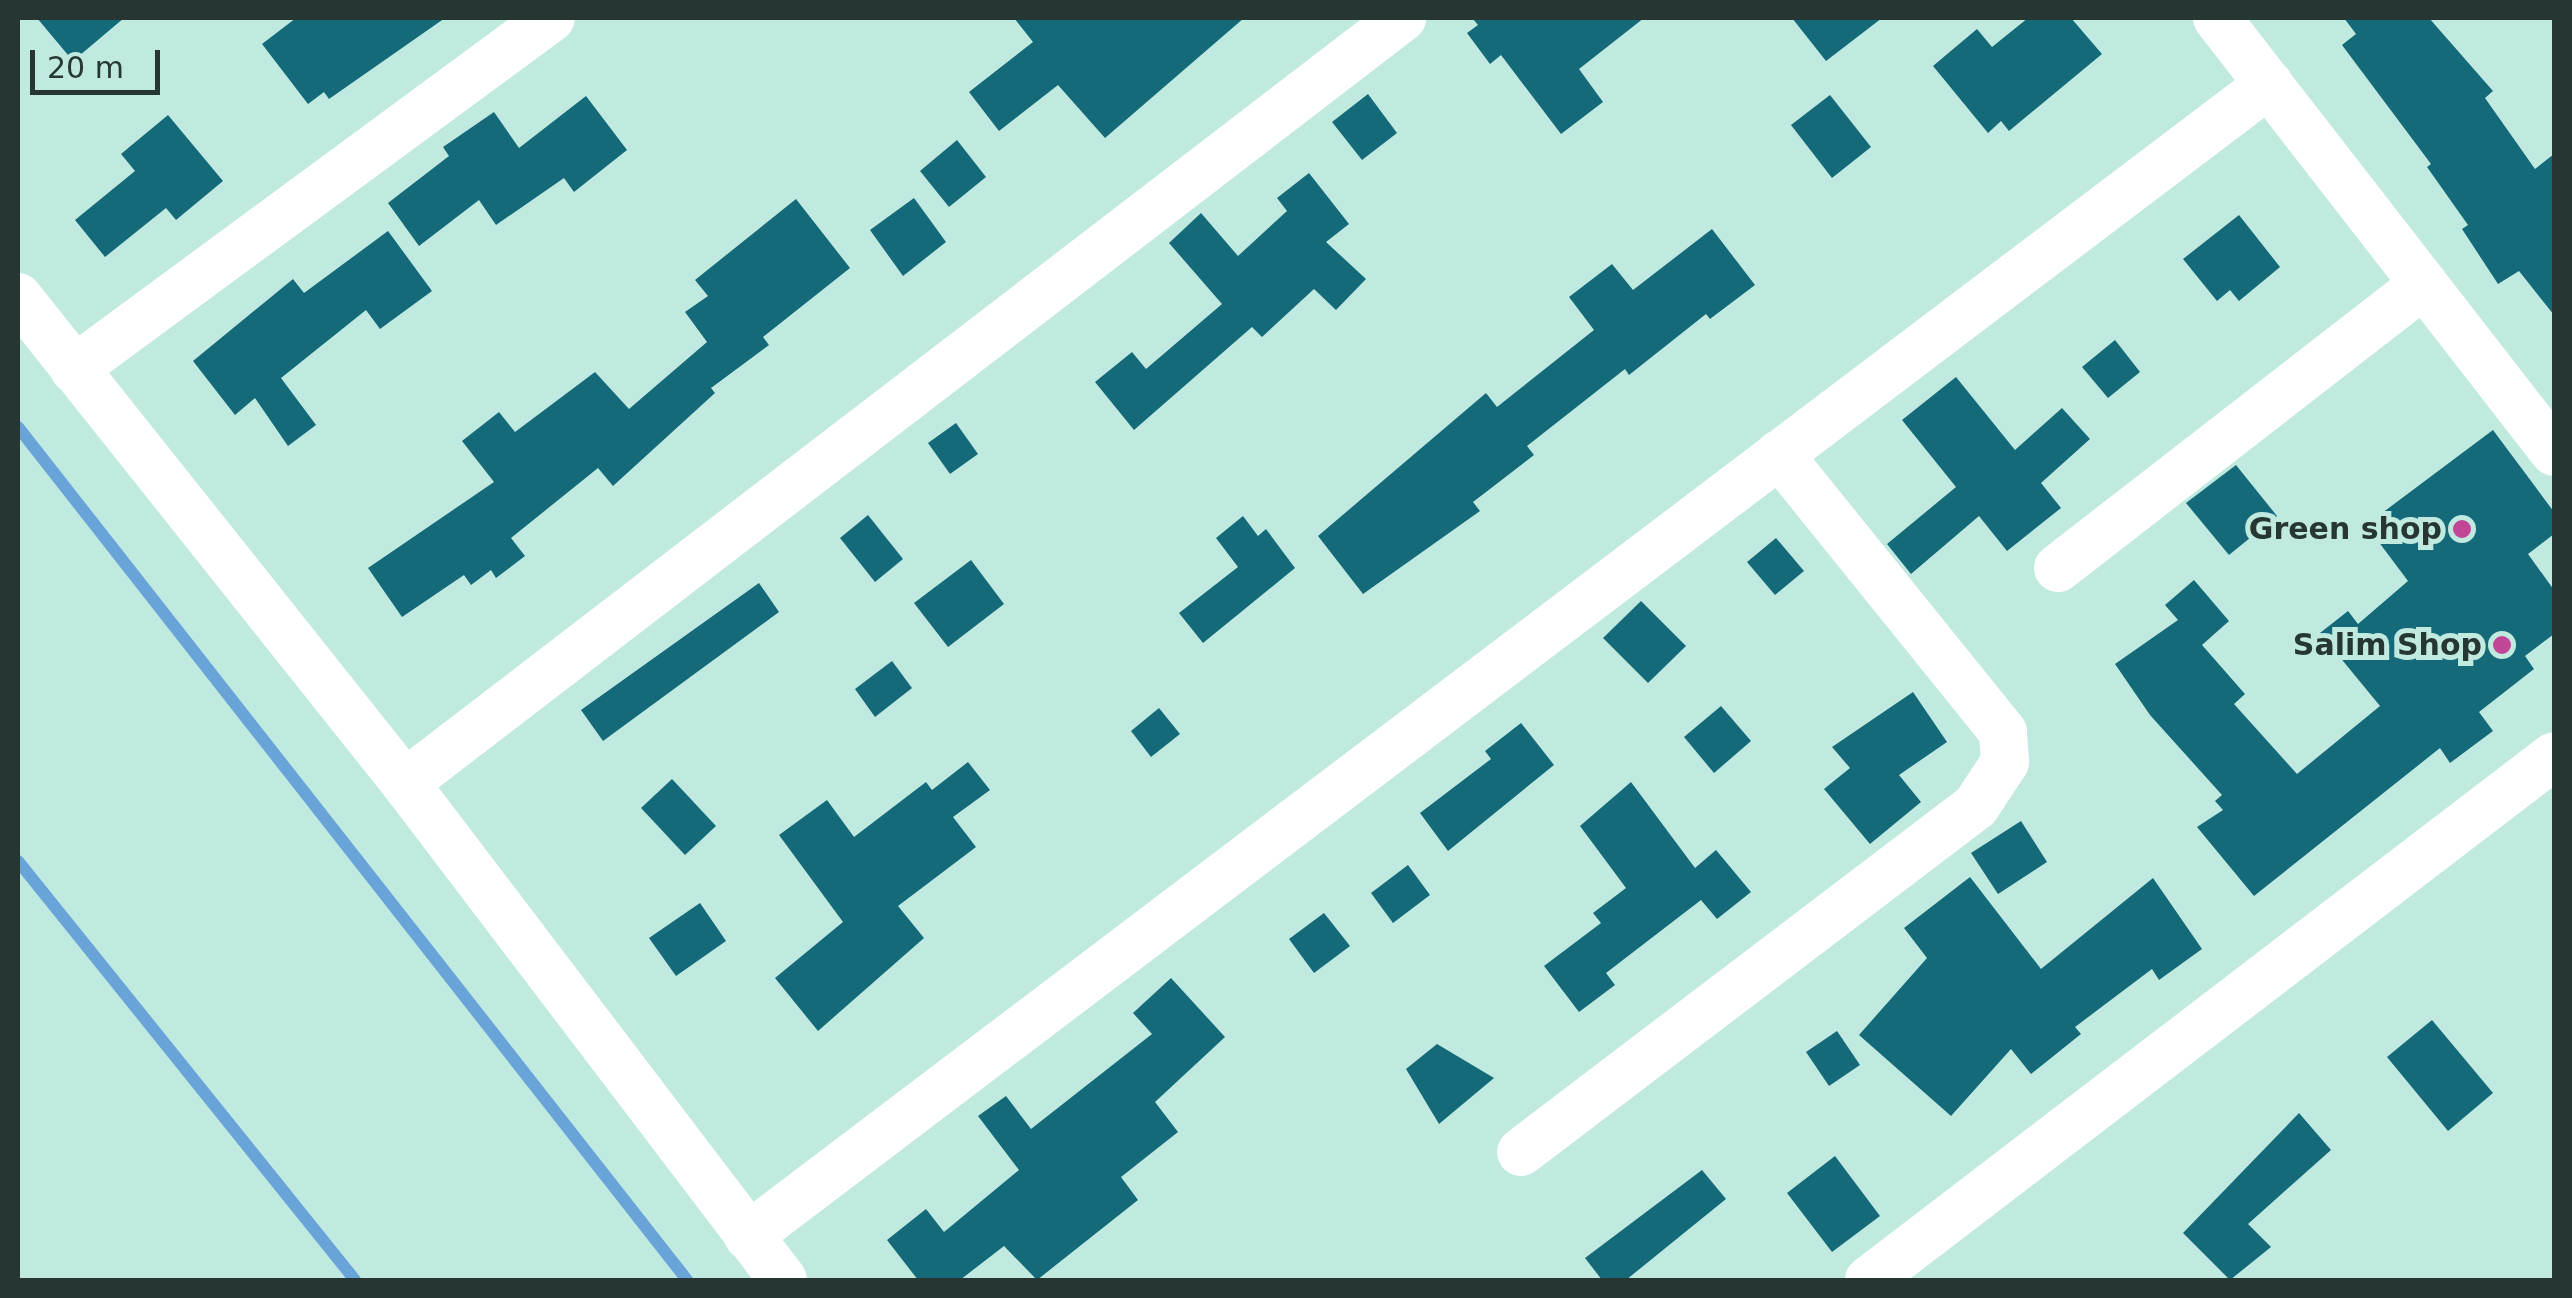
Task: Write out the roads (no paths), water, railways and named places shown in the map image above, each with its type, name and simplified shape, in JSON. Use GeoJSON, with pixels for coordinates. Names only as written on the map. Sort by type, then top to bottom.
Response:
{"type":"FeatureCollection","features":[{"type":"Feature","properties":{"kind":"street"},"geometry":{"type":"LineString","coordinates":[[74,369],[551,18]]}},
{"type":"Feature","properties":{"kind":"street"},"geometry":{"type":"LineString","coordinates":[[405,783],[1402,18]]}},
{"type":"Feature","properties":{"kind":"street"},"geometry":{"type":"LineString","coordinates":[[2217,18],[2554,452]]}},
{"type":"Feature","properties":{"kind":"street"},"geometry":{"type":"LineString","coordinates":[[748,1236],[2268,84]]}},
{"type":"Feature","properties":{"kind":"street"},"geometry":{"type":"LineString","coordinates":[[2058,568],[2424,284]]}},
{"type":"Feature","properties":{"kind":"street"},"geometry":{"type":"LineString","coordinates":[[18,297],[405,783],[783,1280]]}},
{"type":"Feature","properties":{"kind":"street"},"geometry":{"type":"LineString","coordinates":[[1521,1152],[1976,806],[2005,762],[2003,732],[1780,454]]}},
{"type":"Feature","properties":{"kind":"street"},"geometry":{"type":"LineString","coordinates":[[1869,1280],[2554,756]]}},
{"type":"Feature","properties":{"kind":"waterway"},"geometry":{"type":"LineString","coordinates":[[18,427],[687,1280]]}},
{"type":"Feature","properties":{"kind":"waterway"},"geometry":{"type":"LineString","coordinates":[[18,861],[355,1280]]}},
{"type":"Feature","properties":{"kind":"place","name":"Green shop"},"geometry":{"type":"Point","coordinates":[2462,529]}},
{"type":"Feature","properties":{"kind":"place","name":"Salim Shop"},"geometry":{"type":"Point","coordinates":[2502,645]}}]}
